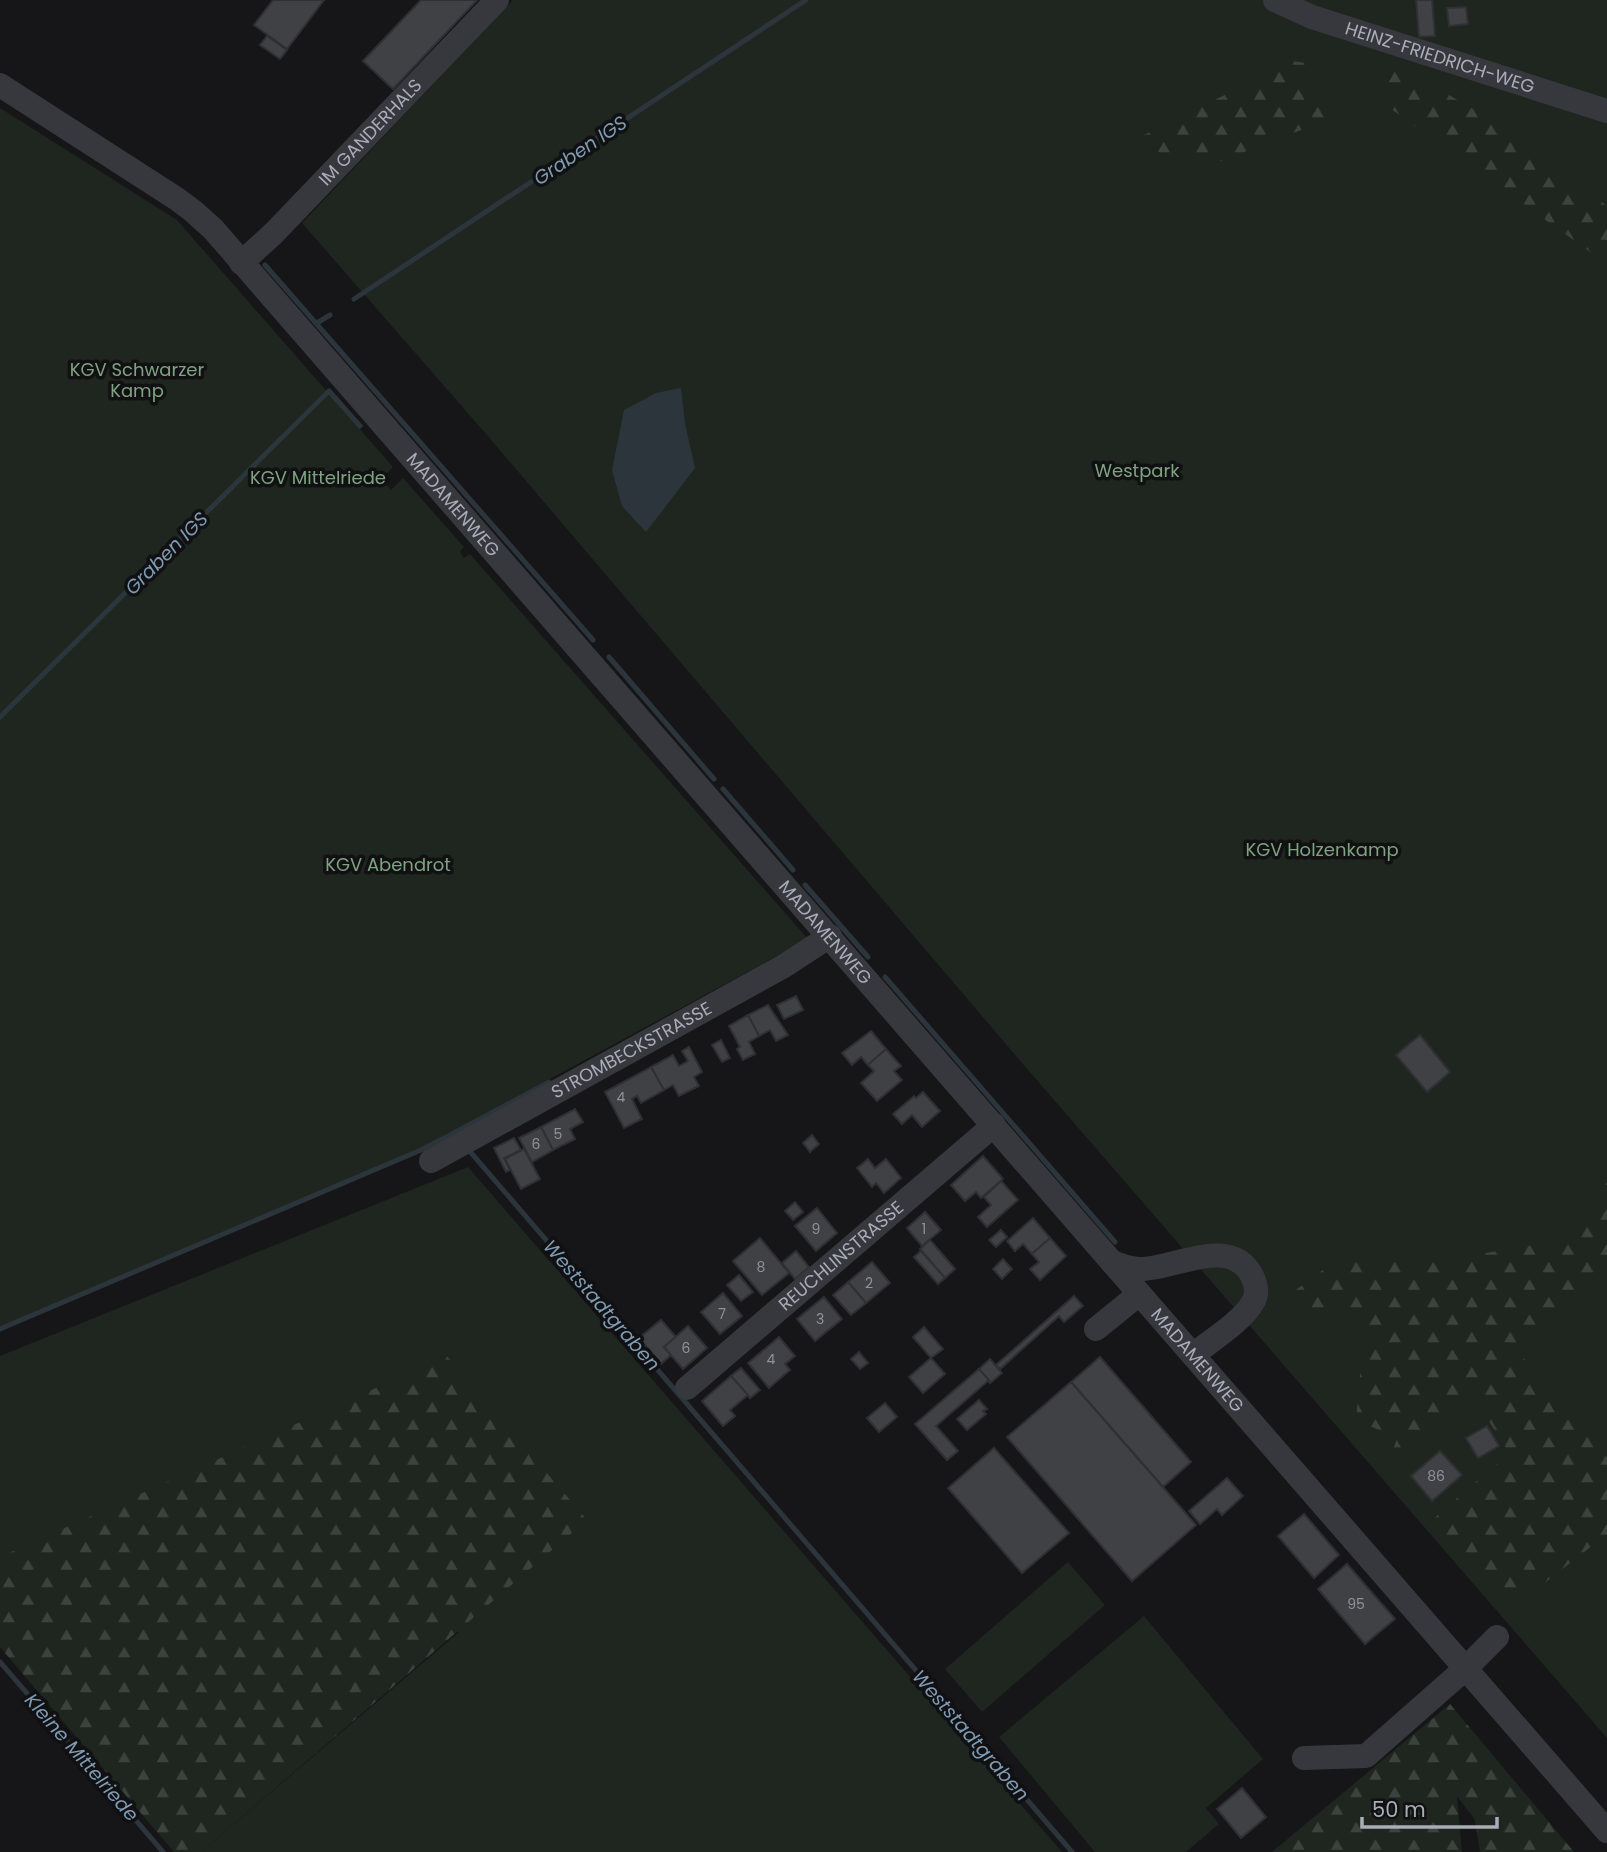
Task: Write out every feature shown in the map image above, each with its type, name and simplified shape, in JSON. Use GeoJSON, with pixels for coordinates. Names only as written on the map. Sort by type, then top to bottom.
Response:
{"type":"FeatureCollection","features":[{"type":"Feature","properties":{"kind":"street","name":"IM GANDERHALS"},"geometry":{"type":"LineString","coordinates":[[242,263],[497,0]]}},
{"type":"Feature","properties":{"kind":"street","name":"HEINZ-FRIEDRICH-WEG"},"geometry":{"type":"LineString","coordinates":[[1275,0],[1324,21],[1607,111]]}},
{"type":"Feature","properties":{"kind":"street","name":"MADAMENWEG"},"geometry":{"type":"LineString","coordinates":[[0,85],[193,211],[242,263],[1607,1831]]}},
{"type":"Feature","properties":{"kind":"street","name":"STROMBECKSTRASSE"},"geometry":{"type":"LineString","coordinates":[[431,1161],[792,961],[830,936]]}},
{"type":"Feature","properties":{"kind":"street","name":"REUCHLINSTRASSE"},"geometry":{"type":"LineString","coordinates":[[687,1388],[994,1125]]}},
{"type":"Feature","properties":{"kind":"street"},"geometry":{"type":"LineString","coordinates":[[1112,1262],[1129,1268],[1145,1269],[1192,1259],[1227,1256],[1239,1261],[1250,1271],[1256,1290],[1254,1302],[1240,1317],[1193,1355]]}},
{"type":"Feature","properties":{"kind":"street"},"geometry":{"type":"LineString","coordinates":[[1096,1329],[1139,1294]]}},
{"type":"Feature","properties":{"kind":"street"},"geometry":{"type":"LineString","coordinates":[[1304,1758],[1366,1756],[1466,1668],[1497,1637]]}},
{"type":"Feature","properties":{"kind":"green space","name":"Westpark"},"geometry":{"type":"Polygon","coordinates":[[[513,0],[1607,0],[1607,1738],[1022,1063],[486,434],[302,223],[513,0]]]}},
{"type":"Feature","properties":{"kind":"green space"},"geometry":{"type":"Polygon","coordinates":[[[1380,55],[1487,117],[1607,206],[1607,264],[1387,106],[1380,55]]]}},
{"type":"Feature","properties":{"kind":"green space"},"geometry":{"type":"Polygon","coordinates":[[[1293,61],[1305,63],[1327,120],[1205,167],[1150,149],[1142,136],[1293,61]]]}},
{"type":"Feature","properties":{"kind":"green space","name":"KGV Abendrot"},"geometry":{"type":"Polygon","coordinates":[[[0,108],[177,220],[393,467],[381,479],[391,490],[403,478],[464,547],[460,552],[464,558],[470,554],[808,939],[423,1148],[0,1327],[0,108]]]}},
{"type":"Feature","properties":{"kind":"green space"},"geometry":{"type":"Polygon","coordinates":[[[468,1167],[1062,1852],[201,1852],[459,1632],[0,1557],[0,1356],[468,1167]]]}},
{"type":"Feature","properties":{"kind":"green space"},"geometry":{"type":"Polygon","coordinates":[[[1607,1182],[1607,1271],[1518,1351],[1607,1458],[1607,1534],[1537,1589],[1501,1600],[1432,1520],[1509,1453],[1473,1396],[1389,1469],[1386,1466],[1398,1437],[1356,1421],[1365,1317],[1305,1309],[1289,1295],[1343,1255],[1467,1256],[1554,1242],[1591,1212],[1607,1182]]]}},
{"type":"Feature","properties":{"kind":"green space"},"geometry":{"type":"Polygon","coordinates":[[[447,1356],[587,1520],[201,1852],[174,1852],[0,1647],[0,1557],[447,1356]]]}},
{"type":"Feature","properties":{"kind":"green space"},"geometry":{"type":"Polygon","coordinates":[[[1068,1562],[1105,1605],[982,1712],[945,1669],[1068,1562]]]}},
{"type":"Feature","properties":{"kind":"green space"},"geometry":{"type":"Polygon","coordinates":[[[1144,1616],[1263,1759],[1206,1808],[1219,1824],[1186,1852],[1095,1852],[999,1737],[1144,1616]]]}},
{"type":"Feature","properties":{"kind":"green space"},"geometry":{"type":"Polygon","coordinates":[[[1450,1704],[1574,1852],[1480,1852],[1475,1820],[1457,1796],[1462,1852],[1272,1852],[1450,1704]]]}},
{"type":"Feature","properties":{"kind":"shaded area"},"geometry":{"type":"Polygon","coordinates":[[[681,388],[695,468],[646,532],[622,506],[612,470],[624,410],[656,393],[681,388]]]}},
{"type":"Feature","properties":{"kind":"building"},"geometry":{"type":"Polygon","coordinates":[[[273,0],[324,0],[287,49],[254,25],[273,0]]]}},
{"type":"Feature","properties":{"kind":"building"},"geometry":{"type":"Polygon","coordinates":[[[421,0],[477,0],[393,89],[363,61],[421,0]]]}},
{"type":"Feature","properties":{"kind":"building"},"geometry":{"type":"Polygon","coordinates":[[[1416,0],[1432,0],[1435,36],[1419,37],[1416,0]]]}},
{"type":"Feature","properties":{"kind":"building"},"geometry":{"type":"Polygon","coordinates":[[[1466,7],[1468,24],[1449,26],[1447,8],[1466,7]]]}},
{"type":"Feature","properties":{"kind":"building"},"geometry":{"type":"Polygon","coordinates":[[[267,36],[287,50],[280,59],[260,45],[267,36]]]}},
{"type":"Feature","properties":{"kind":"building"},"geometry":{"type":"Polygon","coordinates":[[[796,996],[803,1010],[784,1019],[777,1005],[796,996]]]}},
{"type":"Feature","properties":{"kind":"building"},"geometry":{"type":"Polygon","coordinates":[[[768,1005],[788,1035],[776,1041],[770,1030],[759,1036],[748,1015],[768,1005]]]}},
{"type":"Feature","properties":{"kind":"building"},"geometry":{"type":"Polygon","coordinates":[[[748,1015],[759,1036],[749,1042],[755,1054],[743,1060],[737,1049],[740,1047],[729,1026],[748,1015]]]}},
{"type":"Feature","properties":{"kind":"building"},"geometry":{"type":"Polygon","coordinates":[[[871,1031],[886,1049],[868,1065],[861,1057],[852,1065],[842,1053],[871,1031]]]}},
{"type":"Feature","properties":{"kind":"building"},"geometry":{"type":"Polygon","coordinates":[[[1420,1035],[1450,1072],[1427,1092],[1396,1055],[1420,1035]]]}},
{"type":"Feature","properties":{"kind":"building"},"geometry":{"type":"Polygon","coordinates":[[[721,1040],[730,1058],[722,1062],[712,1045],[721,1040]]]}},
{"type":"Feature","properties":{"kind":"building"},"geometry":{"type":"Polygon","coordinates":[[[689,1047],[702,1072],[694,1077],[699,1086],[679,1096],[673,1085],[664,1090],[651,1067],[673,1055],[679,1066],[688,1061],[682,1051],[689,1047]]]}},
{"type":"Feature","properties":{"kind":"building"},"geometry":{"type":"Polygon","coordinates":[[[886,1049],[901,1066],[894,1071],[902,1080],[877,1101],[861,1083],[874,1071],[868,1065],[886,1049]]]}},
{"type":"Feature","properties":{"kind":"building"},"geometry":{"type":"Polygon","coordinates":[[[651,1067],[664,1090],[641,1103],[637,1096],[632,1099],[642,1119],[624,1128],[605,1092],[651,1067]]]}},
{"type":"Feature","properties":{"kind":"building"},"geometry":{"type":"Polygon","coordinates":[[[923,1092],[940,1111],[922,1127],[912,1115],[902,1124],[893,1114],[923,1092]]]}},
{"type":"Feature","properties":{"kind":"building"},"geometry":{"type":"Polygon","coordinates":[[[575,1109],[583,1122],[570,1129],[575,1139],[553,1150],[541,1127],[575,1109]]]}},
{"type":"Feature","properties":{"kind":"building"},"geometry":{"type":"Polygon","coordinates":[[[541,1127],[553,1150],[532,1162],[519,1138],[541,1127]]]}},
{"type":"Feature","properties":{"kind":"building"},"geometry":{"type":"Polygon","coordinates":[[[812,1135],[819,1144],[810,1152],[803,1143],[812,1135]]]}},
{"type":"Feature","properties":{"kind":"building"},"geometry":{"type":"Polygon","coordinates":[[[514,1138],[521,1150],[504,1158],[510,1170],[506,1172],[494,1148],[514,1138]]]}},
{"type":"Feature","properties":{"kind":"building"},"geometry":{"type":"Polygon","coordinates":[[[524,1149],[540,1179],[521,1189],[505,1159],[524,1149]]]}},
{"type":"Feature","properties":{"kind":"building"},"geometry":{"type":"Polygon","coordinates":[[[983,1156],[1003,1179],[981,1198],[976,1192],[965,1201],[951,1185],[983,1156]]]}},
{"type":"Feature","properties":{"kind":"building"},"geometry":{"type":"Polygon","coordinates":[[[868,1159],[875,1168],[886,1159],[901,1178],[884,1193],[876,1183],[872,1187],[857,1168],[868,1159]]]}},
{"type":"Feature","properties":{"kind":"building"},"geometry":{"type":"Polygon","coordinates":[[[1001,1181],[1018,1200],[987,1227],[978,1217],[991,1205],[984,1197],[1001,1181]]]}},
{"type":"Feature","properties":{"kind":"building"},"geometry":{"type":"Polygon","coordinates":[[[795,1202],[803,1212],[793,1220],[785,1211],[795,1202]]]}},
{"type":"Feature","properties":{"kind":"building"},"geometry":{"type":"Polygon","coordinates":[[[817,1208],[837,1233],[816,1251],[795,1226],[817,1208]]]}},
{"type":"Feature","properties":{"kind":"building"},"geometry":{"type":"Polygon","coordinates":[[[925,1212],[941,1230],[922,1246],[907,1228],[925,1212]]]}},
{"type":"Feature","properties":{"kind":"building"},"geometry":{"type":"Polygon","coordinates":[[[1033,1218],[1050,1238],[1032,1254],[1023,1244],[1015,1251],[1007,1241],[1033,1218]]]}},
{"type":"Feature","properties":{"kind":"building"},"geometry":{"type":"Polygon","coordinates":[[[1001,1230],[1007,1237],[996,1247],[989,1240],[1001,1230]]]}},
{"type":"Feature","properties":{"kind":"building"},"geometry":{"type":"Polygon","coordinates":[[[760,1238],[789,1273],[762,1295],[733,1261],[760,1238]]]}},
{"type":"Feature","properties":{"kind":"building"},"geometry":{"type":"Polygon","coordinates":[[[1050,1238],[1066,1256],[1040,1280],[1030,1269],[1039,1262],[1032,1254],[1050,1238]]]}},
{"type":"Feature","properties":{"kind":"building"},"geometry":{"type":"Polygon","coordinates":[[[930,1240],[955,1269],[945,1278],[920,1249],[930,1240]]]}},
{"type":"Feature","properties":{"kind":"building"},"geometry":{"type":"Polygon","coordinates":[[[796,1251],[809,1267],[795,1279],[782,1263],[796,1251]]]}},
{"type":"Feature","properties":{"kind":"building"},"geometry":{"type":"Polygon","coordinates":[[[921,1251],[945,1278],[938,1284],[914,1257],[921,1251]]]}},
{"type":"Feature","properties":{"kind":"building"},"geometry":{"type":"Polygon","coordinates":[[[1003,1259],[1012,1269],[1002,1279],[993,1269],[1003,1259]]]}},
{"type":"Feature","properties":{"kind":"building"},"geometry":{"type":"Polygon","coordinates":[[[872,1262],[890,1283],[866,1303],[848,1282],[872,1262]]]}},
{"type":"Feature","properties":{"kind":"building"},"geometry":{"type":"Polygon","coordinates":[[[739,1275],[753,1292],[741,1301],[727,1285],[739,1275]]]}},
{"type":"Feature","properties":{"kind":"building"},"geometry":{"type":"Polygon","coordinates":[[[848,1282],[866,1303],[851,1315],[833,1295],[848,1282]]]}},
{"type":"Feature","properties":{"kind":"building"},"geometry":{"type":"Polygon","coordinates":[[[723,1293],[742,1316],[720,1334],[701,1312],[723,1293]]]}},
{"type":"Feature","properties":{"kind":"building"},"geometry":{"type":"Polygon","coordinates":[[[1074,1296],[1083,1306],[1064,1322],[1059,1316],[1000,1369],[996,1365],[1074,1296]]]}},
{"type":"Feature","properties":{"kind":"building"},"geometry":{"type":"Polygon","coordinates":[[[824,1297],[842,1319],[815,1341],[797,1319],[824,1297]]]}},
{"type":"Feature","properties":{"kind":"building"},"geometry":{"type":"Polygon","coordinates":[[[661,1320],[676,1337],[664,1347],[671,1355],[661,1364],[639,1338],[661,1320]]]}},
{"type":"Feature","properties":{"kind":"building"},"geometry":{"type":"Polygon","coordinates":[[[688,1326],[707,1348],[683,1369],[664,1347],[688,1326]]]}},
{"type":"Feature","properties":{"kind":"building"},"geometry":{"type":"Polygon","coordinates":[[[924,1327],[943,1349],[931,1358],[913,1337],[924,1327]]]}},
{"type":"Feature","properties":{"kind":"building"},"geometry":{"type":"Polygon","coordinates":[[[779,1337],[795,1356],[785,1364],[790,1370],[769,1388],[748,1363],[779,1337]]]}},
{"type":"Feature","properties":{"kind":"building"},"geometry":{"type":"Polygon","coordinates":[[[859,1352],[868,1363],[860,1369],[851,1359],[859,1352]]]}},
{"type":"Feature","properties":{"kind":"building"},"geometry":{"type":"Polygon","coordinates":[[[1100,1357],[1191,1462],[1163,1487],[1071,1382],[1100,1357]]]}},
{"type":"Feature","properties":{"kind":"building"},"geometry":{"type":"Polygon","coordinates":[[[931,1358],[945,1374],[923,1393],[909,1377],[931,1358]]]}},
{"type":"Feature","properties":{"kind":"building"},"geometry":{"type":"Polygon","coordinates":[[[990,1359],[1002,1373],[990,1383],[979,1369],[990,1359]]]}},
{"type":"Feature","properties":{"kind":"building"},"geometry":{"type":"Polygon","coordinates":[[[741,1368],[760,1390],[750,1398],[731,1376],[741,1368]]]}},
{"type":"Feature","properties":{"kind":"building"},"geometry":{"type":"Polygon","coordinates":[[[979,1369],[989,1380],[936,1426],[958,1451],[947,1460],[915,1424],[979,1369]]]}},
{"type":"Feature","properties":{"kind":"building"},"geometry":{"type":"Polygon","coordinates":[[[731,1376],[748,1395],[730,1410],[735,1416],[723,1426],[702,1401],[731,1376]]]}},
{"type":"Feature","properties":{"kind":"building"},"geometry":{"type":"Polygon","coordinates":[[[1071,1382],[1196,1525],[1132,1581],[1007,1437],[1071,1382]]]}},
{"type":"Feature","properties":{"kind":"building"},"geometry":{"type":"Polygon","coordinates":[[[979,1400],[987,1409],[983,1411],[986,1414],[967,1430],[957,1419],[979,1400]]]}},
{"type":"Feature","properties":{"kind":"building"},"geometry":{"type":"Polygon","coordinates":[[[885,1403],[897,1417],[879,1432],[867,1418],[885,1403]]]}},
{"type":"Feature","properties":{"kind":"building"},"geometry":{"type":"Polygon","coordinates":[[[1487,1426],[1499,1446],[1478,1458],[1466,1438],[1487,1426]]]}},
{"type":"Feature","properties":{"kind":"building"},"geometry":{"type":"Polygon","coordinates":[[[994,1448],[1069,1533],[1022,1573],[948,1488],[994,1448]]]}},
{"type":"Feature","properties":{"kind":"building"},"geometry":{"type":"Polygon","coordinates":[[[1440,1451],[1462,1475],[1432,1501],[1411,1476],[1440,1451]]]}},
{"type":"Feature","properties":{"kind":"building"},"geometry":{"type":"Polygon","coordinates":[[[1227,1478],[1243,1496],[1222,1515],[1217,1509],[1200,1524],[1189,1511],[1227,1478]]]}},
{"type":"Feature","properties":{"kind":"building"},"geometry":{"type":"Polygon","coordinates":[[[1304,1514],[1339,1555],[1314,1578],[1278,1536],[1304,1514]]]}},
{"type":"Feature","properties":{"kind":"building"},"geometry":{"type":"Polygon","coordinates":[[[1347,1564],[1395,1619],[1365,1644],[1318,1589],[1347,1564]]]}},
{"type":"Feature","properties":{"kind":"building"},"geometry":{"type":"Polygon","coordinates":[[[1242,1788],[1266,1817],[1241,1838],[1217,1809],[1242,1788]]]}},
{"type":"Feature","properties":{"kind":"waterway","name":"Graben IGS"},"geometry":{"type":"LineString","coordinates":[[354,299],[806,0]]}},
{"type":"Feature","properties":{"kind":"waterway"},"geometry":{"type":"LineString","coordinates":[[265,265],[593,640]]}},
{"type":"Feature","properties":{"kind":"waterway","name":"Graben IGS"},"geometry":{"type":"LineString","coordinates":[[317,323],[330,315]]}},
{"type":"Feature","properties":{"kind":"waterway","name":"Graben IGS"},"geometry":{"type":"LineString","coordinates":[[0,717],[329,391],[360,426]]}},
{"type":"Feature","properties":{"kind":"waterway"},"geometry":{"type":"LineString","coordinates":[[609,657],[714,779]]}},
{"type":"Feature","properties":{"kind":"waterway"},"geometry":{"type":"LineString","coordinates":[[723,789],[793,870]]}},
{"type":"Feature","properties":{"kind":"waterway"},"geometry":{"type":"LineString","coordinates":[[805,885],[868,957]]}},
{"type":"Feature","properties":{"kind":"waterway"},"geometry":{"type":"LineString","coordinates":[[885,977],[1115,1242]]}},
{"type":"Feature","properties":{"kind":"waterway"},"geometry":{"type":"LineString","coordinates":[[454,1133],[549,1082]]}},
{"type":"Feature","properties":{"kind":"waterway","name":"Weststadtgraben"},"geometry":{"type":"LineString","coordinates":[[0,1329],[421,1150],[454,1133],[458,1138]]}},
{"type":"Feature","properties":{"kind":"waterway","name":"Weststadtgraben"},"geometry":{"type":"LineString","coordinates":[[467,1148],[1072,1852]]}},
{"type":"Feature","properties":{"kind":"waterway","name":"Kleine Mittelriede"},"geometry":{"type":"LineString","coordinates":[[0,1662],[163,1852]]}},
{"type":"Feature","properties":{"kind":"park label","name":"KGV Schwarzer Kamp"},"geometry":{"type":"Point","coordinates":[137,380]}},
{"type":"Feature","properties":{"kind":"park label","name":"KGV Mittelriede"},"geometry":{"type":"Point","coordinates":[318,478]}},
{"type":"Feature","properties":{"kind":"park label","name":"KGV Holzenkamp"},"geometry":{"type":"Point","coordinates":[1322,850]}}]}
